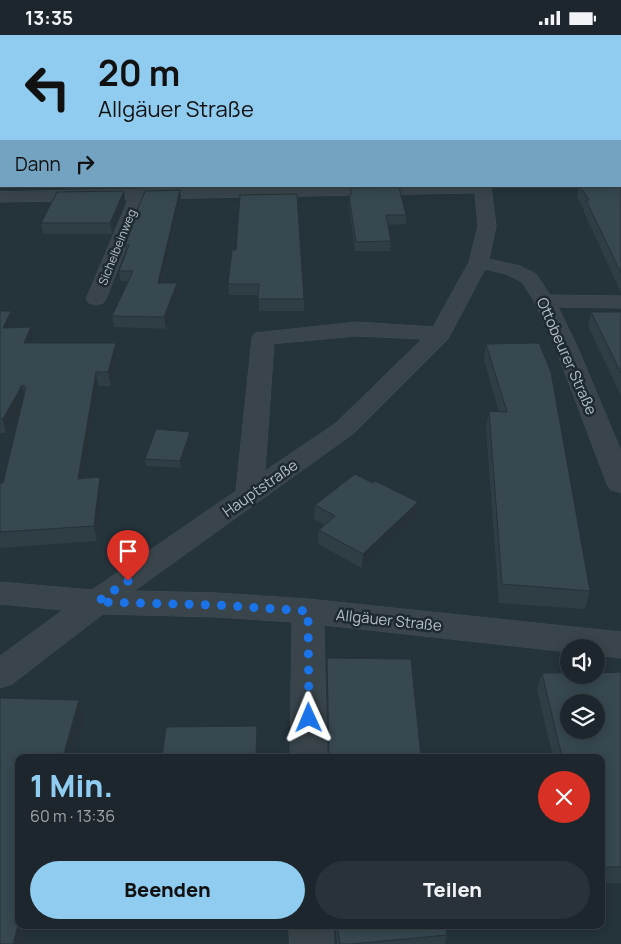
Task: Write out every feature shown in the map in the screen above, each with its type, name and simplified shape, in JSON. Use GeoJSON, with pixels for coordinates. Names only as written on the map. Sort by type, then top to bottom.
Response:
{"type":"FeatureCollection","features":[{"type":"Feature","properties":{"kind":"street"},"geometry":{"type":"LineString","coordinates":[[0,197],[483,187]]}},
{"type":"Feature","properties":{"kind":"street","name":"Hauptstraße"},"geometry":{"type":"LineString","coordinates":[[0,674],[97,602],[345,429],[440,334],[479,263],[487,226],[483,187]]}},
{"type":"Feature","properties":{"kind":"street","name":"Sichelbeinweg"},"geometry":{"type":"LineString","coordinates":[[96,299],[138,195]]}},
{"type":"Feature","properties":{"kind":"street","name":"Ottobeurer Straße"},"geometry":{"type":"LineString","coordinates":[[479,263],[513,270],[529,278],[544,301],[610,428],[621,484]]}},
{"type":"Feature","properties":{"kind":"street"},"geometry":{"type":"LineString","coordinates":[[544,301],[621,302]]}},
{"type":"Feature","properties":{"kind":"street"},"geometry":{"type":"LineString","coordinates":[[249,497],[263,337],[356,329],[440,334]]}},
{"type":"Feature","properties":{"kind":"street","name":"Allgäuer Straße"},"geometry":{"type":"LineString","coordinates":[[0,593],[97,602],[217,605],[308,611],[621,645]]}},
{"type":"Feature","properties":{"kind":"street"},"geometry":{"type":"LineString","coordinates":[[308,611],[309,754]]}},
{"type":"Feature","properties":{"kind":"street"},"geometry":{"type":"LineString","coordinates":[[311,929],[312,944]]}},
{"type":"Feature","properties":{"kind":"building"},"geometry":{"type":"Polygon","coordinates":[[[399,187],[406,215],[386,215],[391,241],[356,242],[349,195],[351,195],[351,188],[399,187]]]}},
{"type":"Feature","properties":{"kind":"building"},"geometry":{"type":"Polygon","coordinates":[[[581,187],[621,187],[621,273],[586,200],[589,200],[581,187]]]}},
{"type":"Feature","properties":{"kind":"building"},"geometry":{"type":"Polygon","coordinates":[[[180,190],[158,283],[177,283],[164,317],[112,316],[133,271],[119,271],[129,245],[125,245],[132,223],[145,191],[180,190]]]}},
{"type":"Feature","properties":{"kind":"building"},"geometry":{"type":"Polygon","coordinates":[[[124,191],[110,223],[41,223],[57,192],[124,191]]]}},
{"type":"Feature","properties":{"kind":"building"},"geometry":{"type":"Polygon","coordinates":[[[297,194],[304,299],[258,299],[259,284],[228,284],[232,250],[236,250],[240,195],[297,194]]]}},
{"type":"Feature","properties":{"kind":"building"},"geometry":{"type":"Polygon","coordinates":[[[0,311],[11,311],[3,328],[31,327],[24,343],[116,343],[108,372],[96,372],[78,479],[100,477],[94,526],[0,532],[0,483],[3,483],[26,387],[22,385],[3,419],[0,419],[0,311]]]}},
{"type":"Feature","properties":{"kind":"building"},"geometry":{"type":"Polygon","coordinates":[[[591,312],[621,312],[621,373],[591,312]]]}},
{"type":"Feature","properties":{"kind":"building"},"geometry":{"type":"Polygon","coordinates":[[[539,343],[551,372],[590,591],[502,584],[489,411],[507,412],[486,344],[539,343]]]}},
{"type":"Feature","properties":{"kind":"building"},"geometry":{"type":"Polygon","coordinates":[[[156,429],[190,432],[180,461],[145,459],[156,429]]]}},
{"type":"Feature","properties":{"kind":"building"},"geometry":{"type":"Polygon","coordinates":[[[355,474],[373,483],[375,481],[418,502],[363,554],[319,530],[335,516],[315,505],[355,474]]]}},
{"type":"Feature","properties":{"kind":"building"},"geometry":{"type":"Polygon","coordinates":[[[327,658],[411,659],[421,754],[329,754],[327,658]]]}},
{"type":"Feature","properties":{"kind":"building"},"geometry":{"type":"Polygon","coordinates":[[[621,672],[621,867],[605,867],[605,754],[561,754],[542,673],[560,673],[560,684],[605,684],[605,673],[621,672]]]}},
{"type":"Feature","properties":{"kind":"building"},"geometry":{"type":"Polygon","coordinates":[[[0,698],[79,700],[64,754],[15,754],[15,929],[17,929],[13,944],[0,944],[0,698]]]}},
{"type":"Feature","properties":{"kind":"building"},"geometry":{"type":"Polygon","coordinates":[[[257,726],[256,754],[162,754],[166,727],[257,726]]]}},
{"type":"Feature","properties":{"kind":"building"},"geometry":{"type":"Polygon","coordinates":[[[338,929],[446,929],[447,935],[351,944],[340,944],[338,929]]]}},
{"type":"Feature","properties":{"kind":"route"},"geometry":{"type":"LineString","coordinates":[[128,581],[97,602],[217,605],[308,611],[309,718]]}}]}
